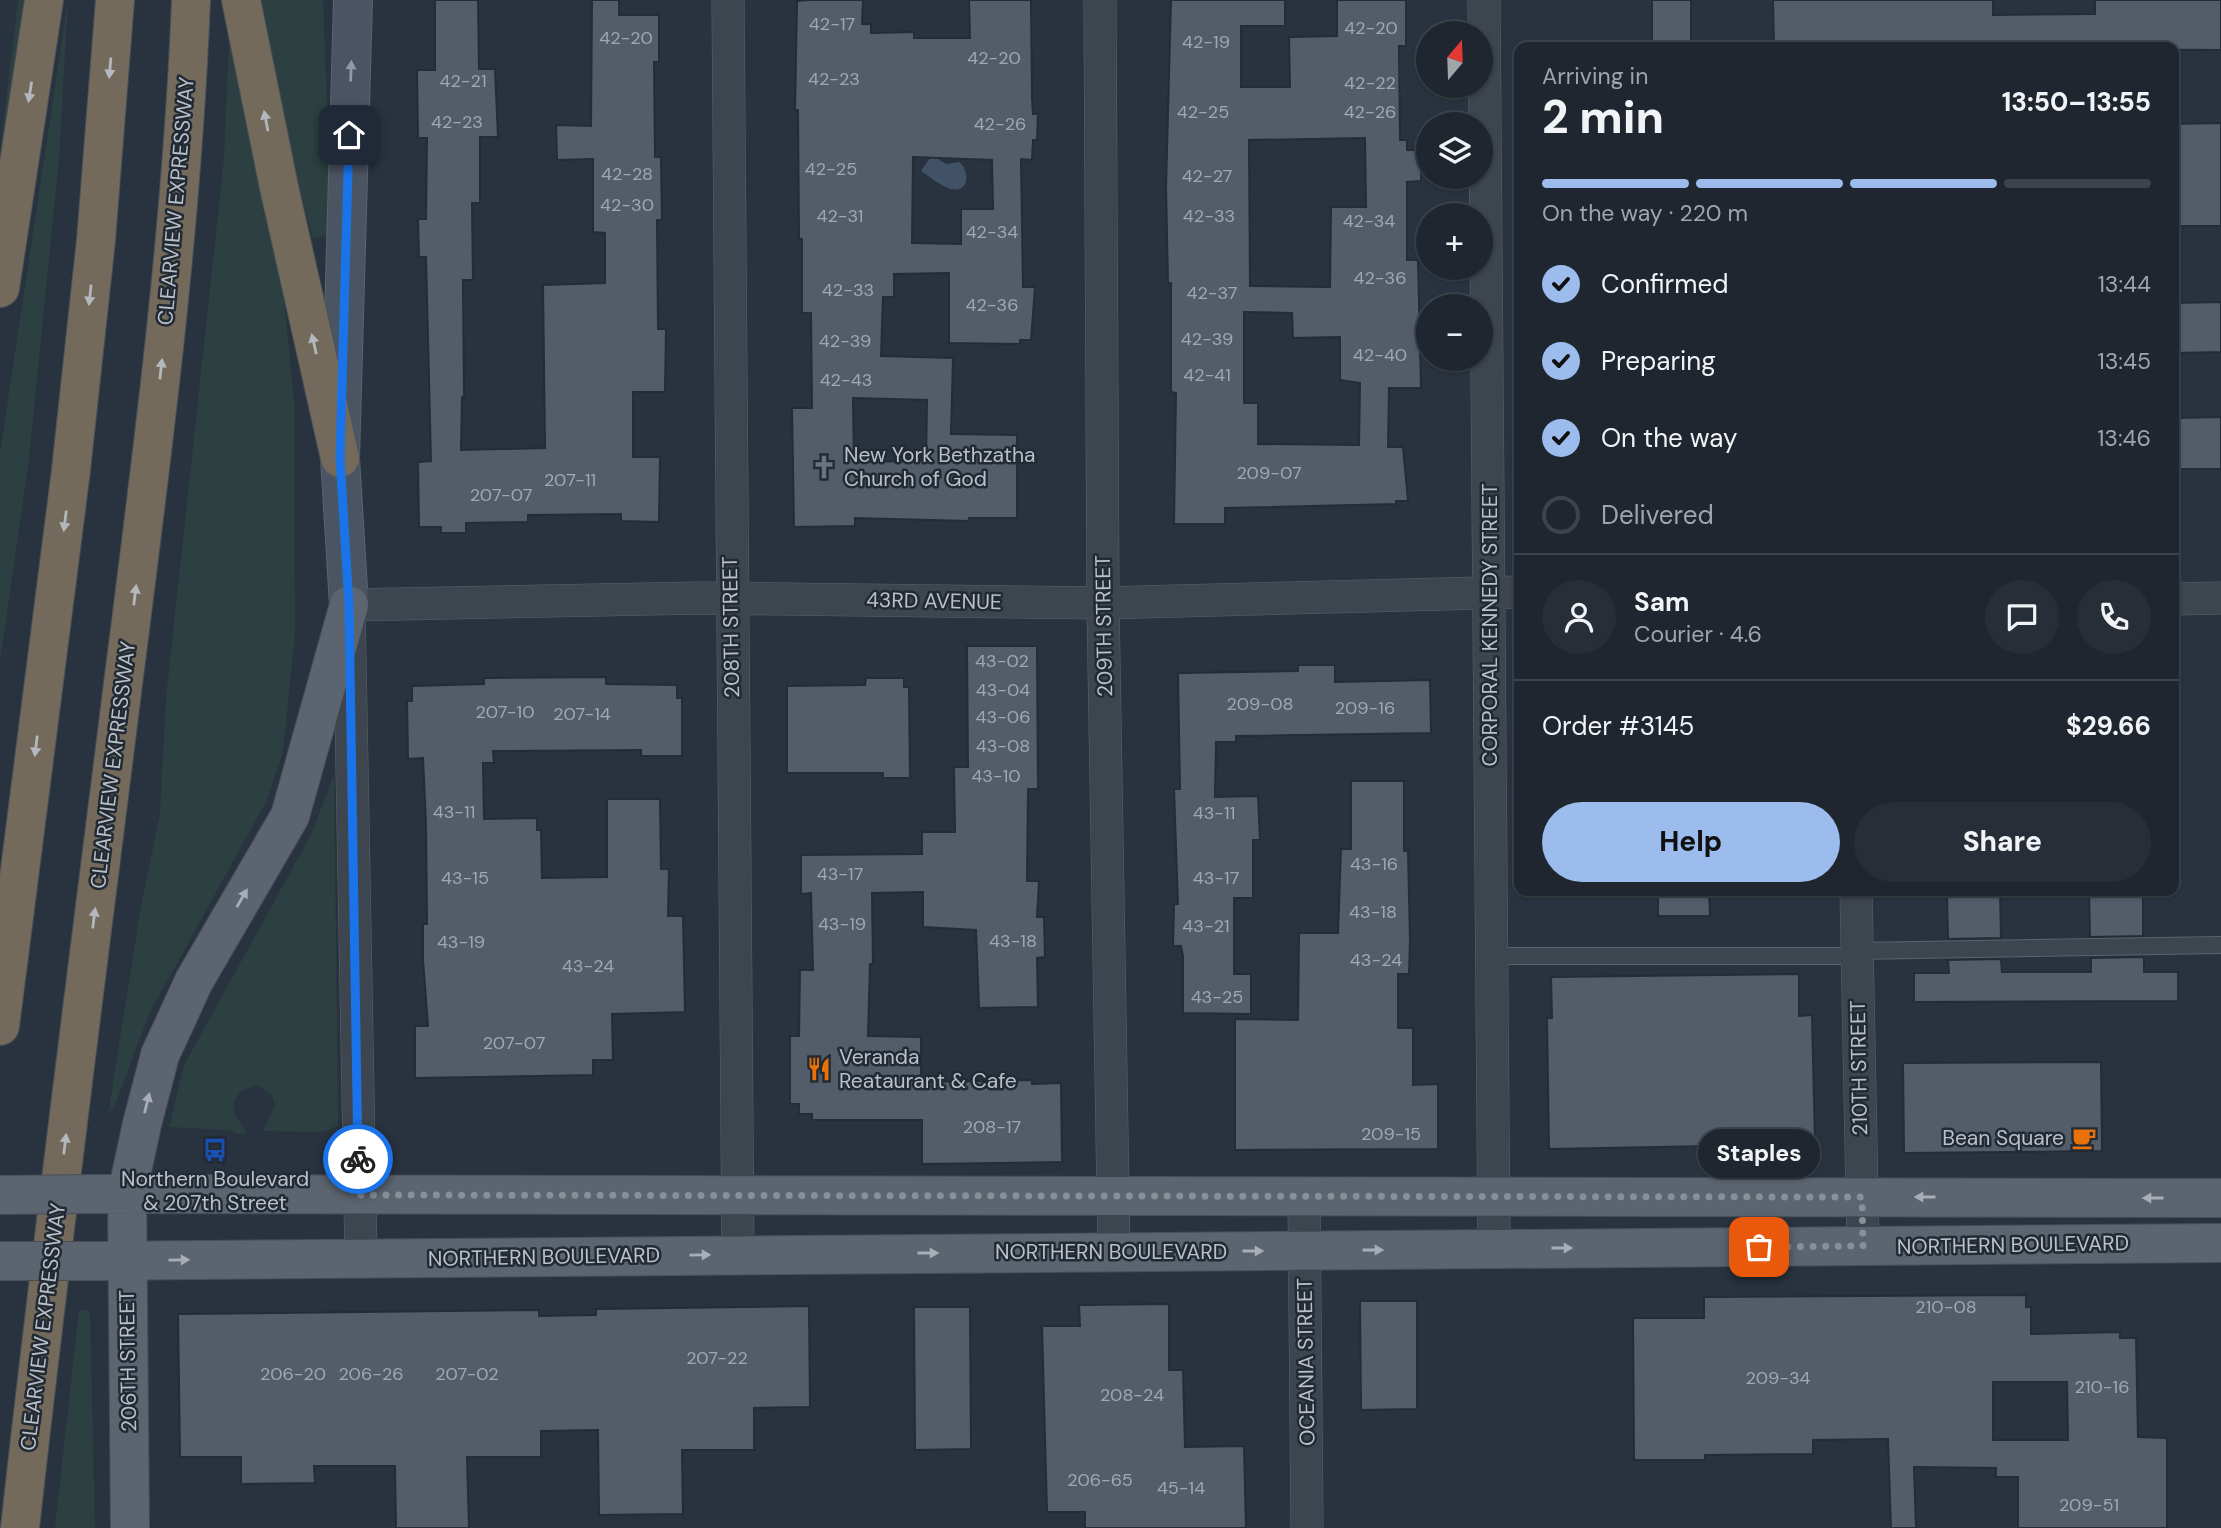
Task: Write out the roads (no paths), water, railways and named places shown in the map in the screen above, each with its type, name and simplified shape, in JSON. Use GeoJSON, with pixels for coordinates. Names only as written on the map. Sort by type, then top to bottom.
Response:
{"type":"FeatureCollection","features":[{"type":"Feature","properties":{"kind":"highway"},"geometry":{"type":"LineString","coordinates":[[0,288],[44,0]]}},
{"type":"Feature","properties":{"kind":"highway"},"geometry":{"type":"LineString","coordinates":[[0,1026],[71,470],[96,240],[115,0]]}},
{"type":"Feature","properties":{"kind":"highway","name":"CLEARVIEW EXPRESSWAY"},"geometry":{"type":"LineString","coordinates":[[20,1528],[45,1305],[149,477],[172,271],[191,0]]}},
{"type":"Feature","properties":{"kind":"highway"},"geometry":{"type":"LineString","coordinates":[[242,0],[279,187],[340,458]]}},
{"type":"Feature","properties":{"kind":"main road","name":"206TH STREET"},"geometry":{"type":"LineString","coordinates":[[130,1528],[127,1260],[110,1194],[160,1055],[194,981],[290,816],[349,605]]}},
{"type":"Feature","properties":{"kind":"main road"},"geometry":{"type":"LineString","coordinates":[[0,1195],[2221,1198]]}},
{"type":"Feature","properties":{"kind":"main road","name":"NORTHERN BOULEVARD"},"geometry":{"type":"LineString","coordinates":[[0,1261],[2221,1243]]}},
{"type":"Feature","properties":{"kind":"street"},"geometry":{"type":"LineString","coordinates":[[353,0],[340,458],[349,605],[361,1258]]}},
{"type":"Feature","properties":{"kind":"street","name":"208TH STREET"},"geometry":{"type":"LineString","coordinates":[[728,0],[730,598],[738,1255]]}},
{"type":"Feature","properties":{"kind":"street","name":"209TH STREET"},"geometry":{"type":"LineString","coordinates":[[1100,0],[1103,603],[1114,1252]]}},
{"type":"Feature","properties":{"kind":"street","name":"CORPORAL KENNEDY STREET"},"geometry":{"type":"LineString","coordinates":[[1484,0],[1504,593],[1492,956],[1494,1249]]}},
{"type":"Feature","properties":{"kind":"street","name":"43RD AVENUE"},"geometry":{"type":"LineString","coordinates":[[349,605],[730,598],[1103,603],[1504,593]]}},
{"type":"Feature","properties":{"kind":"street"},"geometry":{"type":"LineString","coordinates":[[2179,598],[2221,598]]}},
{"type":"Feature","properties":{"kind":"street","name":"210TH STREET"},"geometry":{"type":"LineString","coordinates":[[1856,896],[1863,1246]]}},
{"type":"Feature","properties":{"kind":"street","name":"OCEANIA STREET"},"geometry":{"type":"LineString","coordinates":[[1304,1196],[1307,1528]]}},
{"type":"Feature","properties":{"kind":"lane"},"geometry":{"type":"LineString","coordinates":[[1492,956],[1857,953],[2221,945]]}},
{"type":"Feature","properties":{"kind":"water"},"geometry":{"type":"Polygon","coordinates":[[[932,155],[946,164],[959,162],[963,166],[966,180],[962,188],[947,188],[921,171],[932,155]]]}},
{"type":"Feature","properties":{"kind":"place","name":"New York Bethzatha Church of God"},"geometry":{"type":"Point","coordinates":[824,467]}},
{"type":"Feature","properties":{"kind":"place","name":"Veranda Reataurant & Cafe"},"geometry":{"type":"Point","coordinates":[819,1069]}},
{"type":"Feature","properties":{"kind":"place","name":"Bean Square"},"geometry":{"type":"Point","coordinates":[2084,1138]}},
{"type":"Feature","properties":{"kind":"place","name":"Northern Boulevard & 207th Street"},"geometry":{"type":"Point","coordinates":[215,1150]}},
{"type":"Feature","properties":{"kind":"place","name":"Staples"},"geometry":{"type":"Point","coordinates":[1759,1247]}}]}
